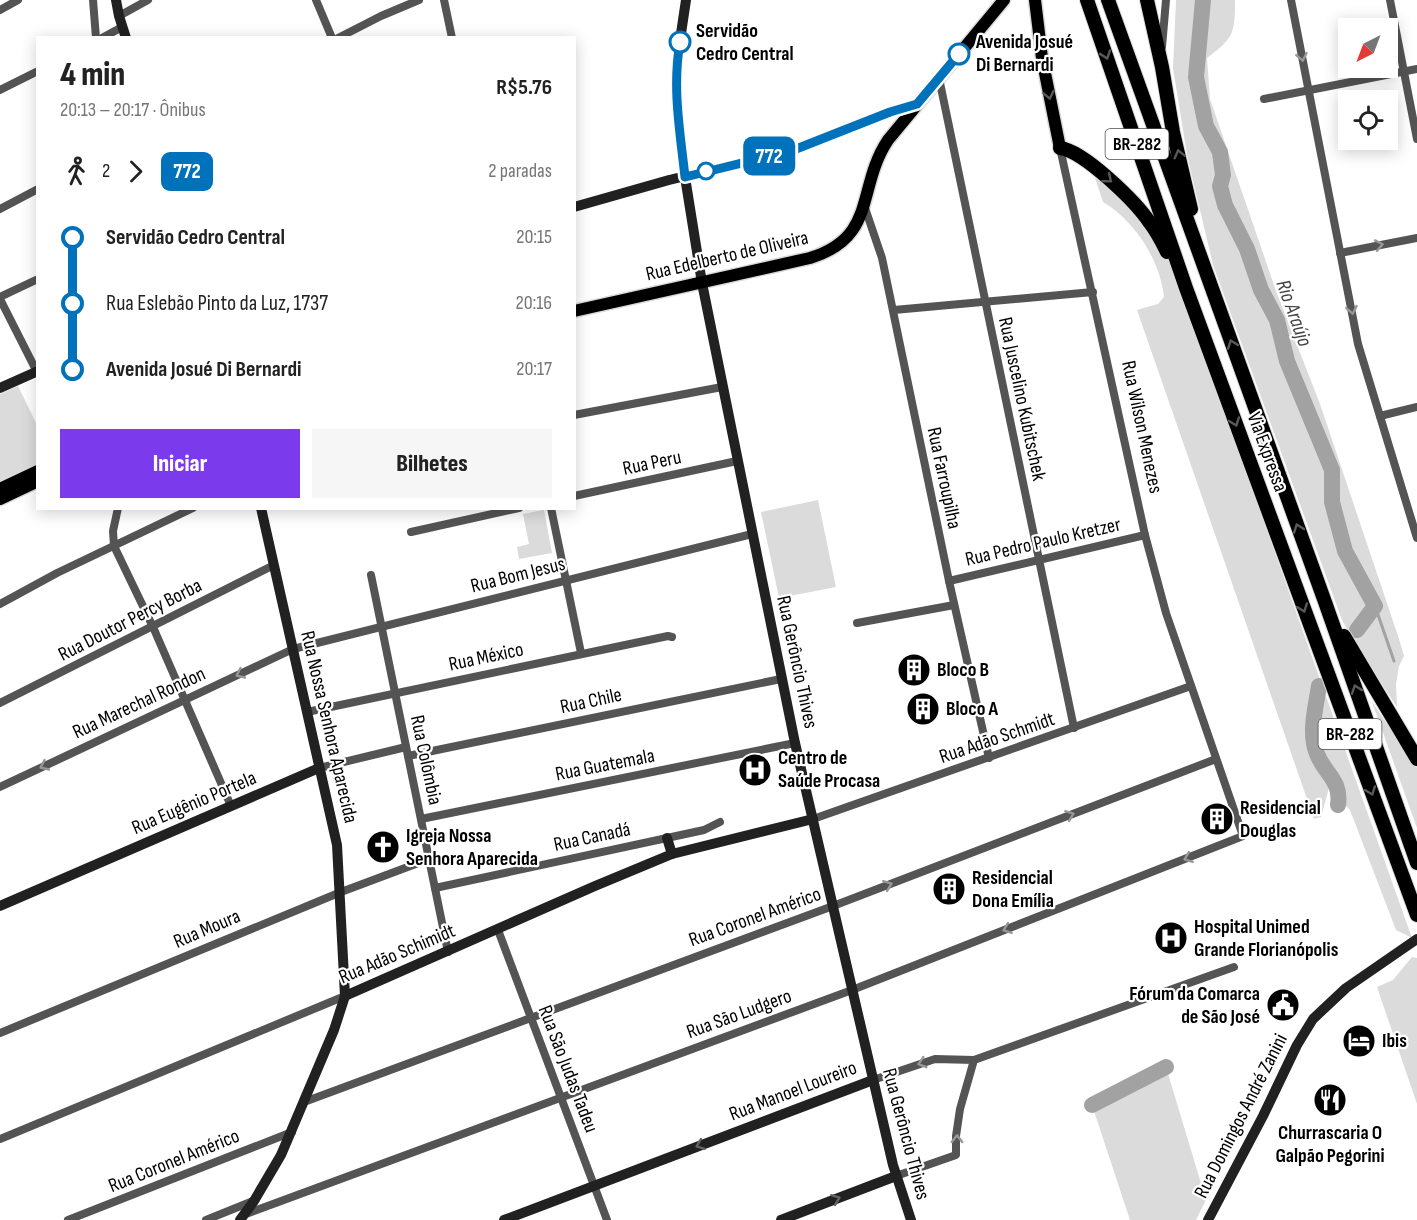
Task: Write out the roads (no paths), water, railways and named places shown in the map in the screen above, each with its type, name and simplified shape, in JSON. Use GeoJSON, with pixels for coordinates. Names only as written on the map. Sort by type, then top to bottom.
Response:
{"type":"FeatureCollection","features":[{"type":"Feature","properties":{"kind":"highway","name":"Via Expressa"},"geometry":{"type":"LineString","coordinates":[[1087,0],[1186,288],[1417,915]]}},
{"type":"Feature","properties":{"kind":"highway","name":"Via Expressa"},"geometry":{"type":"LineString","coordinates":[[1108,0],[1417,863]]}},
{"type":"Feature","properties":{"kind":"highway"},"geometry":{"type":"LineString","coordinates":[[1147,0],[1199,252]]}},
{"type":"Feature","properties":{"kind":"highway"},"geometry":{"type":"LineString","coordinates":[[1060,148],[1071,151],[1109,179],[1139,208],[1150,222],[1186,288]]}},
{"type":"Feature","properties":{"kind":"highway"},"geometry":{"type":"LineString","coordinates":[[1325,602],[1417,759]]}},
{"type":"Feature","properties":{"kind":"main road"},"geometry":{"type":"LineString","coordinates":[[116,0],[123,27]]}},
{"type":"Feature","properties":{"kind":"main road","name":"Rua Gerôncio Thives"},"geometry":{"type":"LineString","coordinates":[[686,0],[675,82],[685,177],[702,283],[736,461],[795,744],[896,1176],[911,1220]]}},
{"type":"Feature","properties":{"kind":"main road","name":"Rua Wilson Menezes"},"geometry":{"type":"LineString","coordinates":[[1028,0],[1036,17]]}},
{"type":"Feature","properties":{"kind":"main road","name":"Rua Wilson Menezes"},"geometry":{"type":"LineString","coordinates":[[1035,0],[1042,58],[1060,148]]}},
{"type":"Feature","properties":{"kind":"main road"},"geometry":{"type":"LineString","coordinates":[[1036,17],[1040,0]]}},
{"type":"Feature","properties":{"kind":"main road"},"geometry":{"type":"LineString","coordinates":[[864,205],[872,172],[882,149],[939,77],[1005,2]]}},
{"type":"Feature","properties":{"kind":"main road"},"geometry":{"type":"LineString","coordinates":[[576,206],[791,151],[890,112],[917,104]]}},
{"type":"Feature","properties":{"kind":"main road","name":"Rua Edelberto de Oliveira"},"geometry":{"type":"LineString","coordinates":[[576,311],[825,253],[851,234],[864,205]]}},
{"type":"Feature","properties":{"kind":"main road"},"geometry":{"type":"LineString","coordinates":[[0,388],[36,372]]}},
{"type":"Feature","properties":{"kind":"main road"},"geometry":{"type":"LineString","coordinates":[[0,489],[36,472]]}},
{"type":"Feature","properties":{"kind":"main road"},"geometry":{"type":"LineString","coordinates":[[0,499],[36,483]]}},
{"type":"Feature","properties":{"kind":"main road","name":"Rua Nossa Senhora Aparecida"},"geometry":{"type":"LineString","coordinates":[[242,1217],[254,1201],[292,1132],[334,1030],[345,996],[341,892],[335,831],[261,510]]}},
{"type":"Feature","properties":{"kind":"main road","name":"Rua Eugênio Portela"},"geometry":{"type":"LineString","coordinates":[[0,906],[319,768]]}},
{"type":"Feature","properties":{"kind":"main road","name":"Rua Adão Schimidt"},"geometry":{"type":"LineString","coordinates":[[345,996],[672,854],[813,819]]}},
{"type":"Feature","properties":{"kind":"main road"},"geometry":{"type":"LineString","coordinates":[[667,838],[672,854]]}},
{"type":"Feature","properties":{"kind":"main road","name":"Rua Domingos André Zanini"},"geometry":{"type":"LineString","coordinates":[[1208,1220],[1263,1116],[1296,1045],[1313,1018],[1335,996],[1417,939]]}},
{"type":"Feature","properties":{"kind":"main road","name":"Rua Manoel Loureiro"},"geometry":{"type":"LineString","coordinates":[[504,1220],[873,1080]]}},
{"type":"Feature","properties":{"kind":"main road"},"geometry":{"type":"LineString","coordinates":[[781,1220],[896,1176]]}},
{"type":"Feature","properties":{"kind":"street"},"geometry":{"type":"LineString","coordinates":[[0,9],[18,0]]}},
{"type":"Feature","properties":{"kind":"street"},"geometry":{"type":"LineString","coordinates":[[93,0],[96,36]]}},
{"type":"Feature","properties":{"kind":"street"},"geometry":{"type":"LineString","coordinates":[[106,36],[123,27],[148,0]]}},
{"type":"Feature","properties":{"kind":"street"},"geometry":{"type":"LineString","coordinates":[[317,0],[331,36]]}},
{"type":"Feature","properties":{"kind":"street"},"geometry":{"type":"LineString","coordinates":[[342,36],[419,0]]}},
{"type":"Feature","properties":{"kind":"street"},"geometry":{"type":"LineString","coordinates":[[444,0],[452,36]]}},
{"type":"Feature","properties":{"kind":"street"},"geometry":{"type":"LineString","coordinates":[[1162,67],[1166,0]]}},
{"type":"Feature","properties":{"kind":"street"},"geometry":{"type":"LineString","coordinates":[[1291,0],[1358,344],[1417,538]]}},
{"type":"Feature","properties":{"kind":"street"},"geometry":{"type":"LineString","coordinates":[[1390,0],[1417,139]]}},
{"type":"Feature","properties":{"kind":"street"},"geometry":{"type":"LineString","coordinates":[[1264,99],[1417,69]]}},
{"type":"Feature","properties":{"kind":"street"},"geometry":{"type":"LineString","coordinates":[[0,90],[36,72]]}},
{"type":"Feature","properties":{"kind":"street","name":"Rua Juscelino Kubitschek"},"geometry":{"type":"LineString","coordinates":[[939,77],[1074,728]]}},
{"type":"Feature","properties":{"kind":"street","name":"Rua Wilson Menezes"},"geometry":{"type":"LineString","coordinates":[[1060,148],[1145,536],[1166,613],[1243,836]]}},
{"type":"Feature","properties":{"kind":"street"},"geometry":{"type":"LineString","coordinates":[[0,208],[36,190]]}},
{"type":"Feature","properties":{"kind":"street","name":"Rua Farroupilha"},"geometry":{"type":"LineString","coordinates":[[864,205],[882,258],[894,310],[954,605],[989,758]]}},
{"type":"Feature","properties":{"kind":"street"},"geometry":{"type":"LineString","coordinates":[[1340,252],[1417,238]]}},
{"type":"Feature","properties":{"kind":"street"},"geometry":{"type":"LineString","coordinates":[[36,280],[0,298],[36,370]]}},
{"type":"Feature","properties":{"kind":"street"},"geometry":{"type":"LineString","coordinates":[[894,310],[1093,292]]}},
{"type":"Feature","properties":{"kind":"street"},"geometry":{"type":"LineString","coordinates":[[576,415],[722,387]]}},
{"type":"Feature","properties":{"kind":"street"},"geometry":{"type":"LineString","coordinates":[[1380,416],[1417,407]]}},
{"type":"Feature","properties":{"kind":"street","name":"Rua Peru"},"geometry":{"type":"LineString","coordinates":[[576,496],[736,461]]}},
{"type":"Feature","properties":{"kind":"street"},"geometry":{"type":"LineString","coordinates":[[118,510],[113,531],[114,546],[153,627],[231,806]]}},
{"type":"Feature","properties":{"kind":"street"},"geometry":{"type":"LineString","coordinates":[[0,604],[57,573],[189,510]]}},
{"type":"Feature","properties":{"kind":"street"},"geometry":{"type":"LineString","coordinates":[[411,532],[510,510]]}},
{"type":"Feature","properties":{"kind":"street"},"geometry":{"type":"LineString","coordinates":[[551,510],[581,653]]}},
{"type":"Feature","properties":{"kind":"street","name":"Rua Bom Jesus"},"geometry":{"type":"LineString","coordinates":[[293,649],[752,534]]}},
{"type":"Feature","properties":{"kind":"street","name":"Rua Pedro Paulo Kretzer"},"geometry":{"type":"LineString","coordinates":[[949,581],[1145,536]]}},
{"type":"Feature","properties":{"kind":"street","name":"Rua Doutor Percy Borba"},"geometry":{"type":"LineString","coordinates":[[0,703],[274,565]]}},
{"type":"Feature","properties":{"kind":"street","name":"Rua Colômbia"},"geometry":{"type":"LineString","coordinates":[[371,575],[448,951]]}},
{"type":"Feature","properties":{"kind":"street"},"geometry":{"type":"LineString","coordinates":[[857,623],[954,605]]}},
{"type":"Feature","properties":{"kind":"street","name":"Rua México"},"geometry":{"type":"LineString","coordinates":[[307,712],[581,653],[672,637]]}},
{"type":"Feature","properties":{"kind":"street","name":"Rua Marechal Rondon"},"geometry":{"type":"LineString","coordinates":[[0,787],[293,649]]}},
{"type":"Feature","properties":{"kind":"street","name":"Rua Chile"},"geometry":{"type":"LineString","coordinates":[[408,756],[781,679]]}},
{"type":"Feature","properties":{"kind":"street","name":"Rua Adão Schmidt"},"geometry":{"type":"LineString","coordinates":[[813,819],[1191,686]]}},
{"type":"Feature","properties":{"kind":"street","name":"Rua Guatemala"},"geometry":{"type":"LineString","coordinates":[[421,819],[795,744]]}},
{"type":"Feature","properties":{"kind":"street","name":"Rua Eugênio Portela"},"geometry":{"type":"LineString","coordinates":[[319,768],[406,747]]}},
{"type":"Feature","properties":{"kind":"street","name":"Rua Coronel Américo"},"geometry":{"type":"LineString","coordinates":[[304,1102],[833,906],[1216,759]]}},
{"type":"Feature","properties":{"kind":"street","name":"Rua Canadá"},"geometry":{"type":"LineString","coordinates":[[435,888],[704,830],[720,822]]}},
{"type":"Feature","properties":{"kind":"street","name":"Rua São Ludgero"},"geometry":{"type":"LineString","coordinates":[[242,1217],[852,990],[1243,836]]}},
{"type":"Feature","properties":{"kind":"street","name":"Rua Moura"},"geometry":{"type":"LineString","coordinates":[[0,1033],[341,892],[429,859]]}},
{"type":"Feature","properties":{"kind":"street","name":"Rua São Judas Tadeu"},"geometry":{"type":"LineString","coordinates":[[498,930],[607,1220]]}},
{"type":"Feature","properties":{"kind":"street","name":"Rua Manoel Loureiro"},"geometry":{"type":"LineString","coordinates":[[873,1080],[927,1060],[943,1058],[974,1060],[1234,967]]}},
{"type":"Feature","properties":{"kind":"street","name":"Rua Adão Schimidt"},"geometry":{"type":"LineString","coordinates":[[0,1139],[345,996]]}},
{"type":"Feature","properties":{"kind":"street"},"geometry":{"type":"LineString","coordinates":[[896,1176],[956,1155],[960,1109],[974,1060]]}},
{"type":"Feature","properties":{"kind":"street","name":"Rua Coronel Américo"},"geometry":{"type":"LineString","coordinates":[[68,1220],[292,1132]]}},
{"type":"Feature","properties":{"kind":"street"},"geometry":{"type":"LineString","coordinates":[[206,1220],[254,1201]]}},
{"type":"Feature","properties":{"kind":"waterway","name":"Rio Araújo"},"geometry":{"type":"LineString","coordinates":[[1203,0],[1196,77],[1206,126],[1220,152],[1223,175],[1220,186],[1225,205],[1247,249],[1261,290],[1277,320],[1287,361],[1332,470],[1332,502],[1345,551],[1375,606],[1357,630]]}},
{"type":"Feature","properties":{"kind":"waterway"},"geometry":{"type":"LineString","coordinates":[[1375,606],[1394,661]]}},
{"type":"Feature","properties":{"kind":"waterway","name":"Rio Araújo"},"geometry":{"type":"LineString","coordinates":[[1319,686],[1314,718],[1314,743],[1319,758],[1337,789],[1338,805]]}},
{"type":"Feature","properties":{"kind":"waterway","name":"Rio Araújo"},"geometry":{"type":"LineString","coordinates":[[1092,1105],[1166,1067]]}},
{"type":"Feature","properties":{"kind":"place","name":"Servidão Cedro Central"},"geometry":{"type":"Point","coordinates":[680,42]}},
{"type":"Feature","properties":{"kind":"place","name":"Avenida Josué Di Bernardi"},"geometry":{"type":"Point","coordinates":[959,54]}},
{"type":"Feature","properties":{"kind":"place","name":"Bloco B"},"geometry":{"type":"Point","coordinates":[914,670]}},
{"type":"Feature","properties":{"kind":"place","name":"Bloco A"},"geometry":{"type":"Point","coordinates":[923,709]}},
{"type":"Feature","properties":{"kind":"place","name":"Centro de Saúde Procasa"},"geometry":{"type":"Point","coordinates":[755,770]}},
{"type":"Feature","properties":{"kind":"place","name":"Residencial Douglas"},"geometry":{"type":"Point","coordinates":[1217,819]}},
{"type":"Feature","properties":{"kind":"place","name":"Igreja Nossa Senhora Aparecida"},"geometry":{"type":"Point","coordinates":[383,847]}},
{"type":"Feature","properties":{"kind":"place","name":"Residencial Dona Emília"},"geometry":{"type":"Point","coordinates":[949,889]}},
{"type":"Feature","properties":{"kind":"place","name":"Hospital Unimed Grande Florianópolis"},"geometry":{"type":"Point","coordinates":[1171,938]}},
{"type":"Feature","properties":{"kind":"place","name":"Fórum da Comarca de São José"},"geometry":{"type":"Point","coordinates":[1283,1005]}},
{"type":"Feature","properties":{"kind":"place","name":"Ibis"},"geometry":{"type":"Point","coordinates":[1359,1041]}},
{"type":"Feature","properties":{"kind":"place","name":"Churrascaria O Galpão Pegorini"},"geometry":{"type":"Point","coordinates":[1330,1100]}}]}
